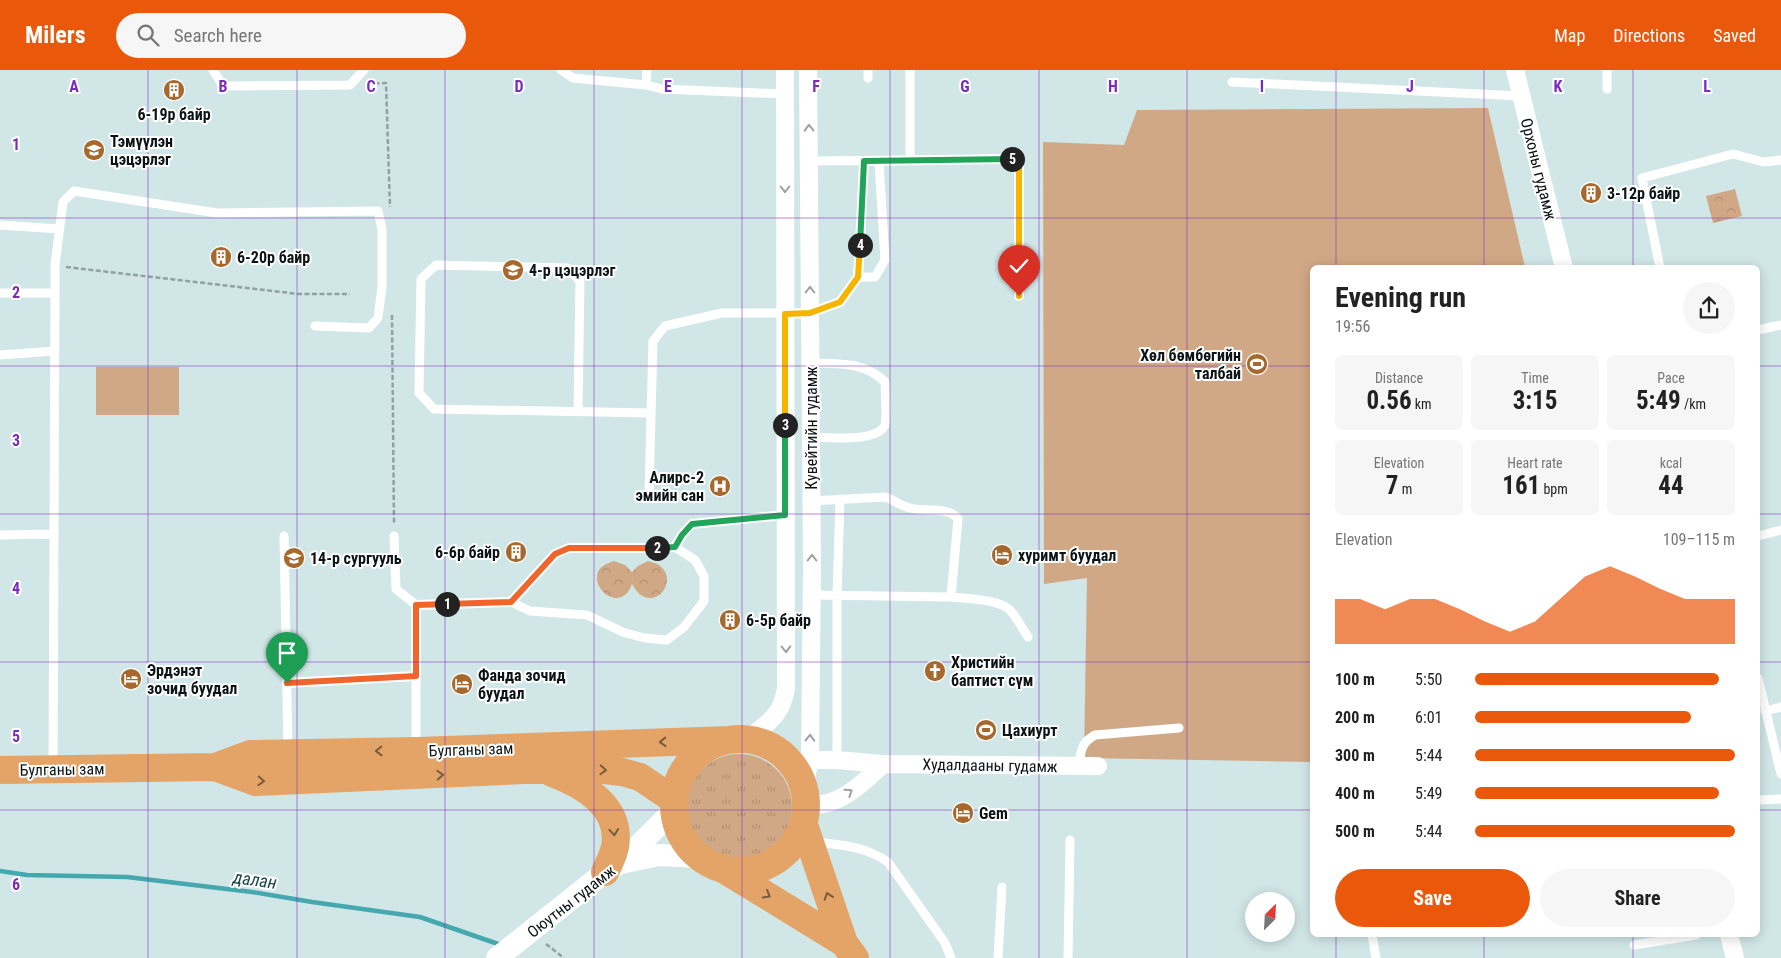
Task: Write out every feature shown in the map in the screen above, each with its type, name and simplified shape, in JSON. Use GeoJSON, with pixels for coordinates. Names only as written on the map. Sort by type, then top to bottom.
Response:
{"type":"FeatureCollection","features":[{"type":"Feature","properties":{"kind":"highway","name":"Булганы зам"},"geometry":{"type":"LineString","coordinates":[[0,770],[215,767],[250,754],[416,751],[739,739]]}},
{"type":"Feature","properties":{"kind":"highway"},"geometry":{"type":"LineString","coordinates":[[739,739],[767,744],[783,754],[796,768],[850,950],[726,870],[699,857],[686,844],[678,828],[674,805],[677,783],[686,767],[698,754],[713,745],[739,739]]}},
{"type":"Feature","properties":{"kind":"highway","name":"Булганы зам"},"geometry":{"type":"LineString","coordinates":[[215,767],[256,782],[543,770],[604,770],[640,777],[674,805]]}},
{"type":"Feature","properties":{"kind":"highway"},"geometry":{"type":"LineString","coordinates":[[543,770],[579,785],[593,794],[611,813],[616,830],[613,868]]}},
{"type":"Feature","properties":{"kind":"highway"},"geometry":{"type":"LineString","coordinates":[[726,870],[742,872],[758,869],[774,863],[787,853],[797,840],[807,803]]}},
{"type":"Feature","properties":{"kind":"street","name":"Кувейтийн гудамж"},"geometry":{"type":"LineString","coordinates":[[739,739],[774,718],[784,703],[786,688],[785,70]]}},
{"type":"Feature","properties":{"kind":"street","name":"Кувейтийн гудамж"},"geometry":{"type":"LineString","coordinates":[[807,803],[812,596],[808,70]]}},
{"type":"Feature","properties":{"kind":"street","name":"Орхоны гудамж"},"geometry":{"type":"LineString","coordinates":[[1515,70],[1563,265]]}},
{"type":"Feature","properties":{"kind":"street","name":"Худалдааны гудамж"},"geometry":{"type":"LineString","coordinates":[[807,803],[837,760],[883,764],[1098,766]]}},
{"type":"Feature","properties":{"kind":"street"},"geometry":{"type":"LineString","coordinates":[[807,803],[825,804],[839,798],[863,782],[883,764]]}},
{"type":"Feature","properties":{"kind":"street","name":"Оюутны гудамж"},"geometry":{"type":"LineString","coordinates":[[497,958],[613,868],[674,805]]}},
{"type":"Feature","properties":{"kind":"street"},"geometry":{"type":"LineString","coordinates":[[613,868],[659,856],[699,857]]}},
{"type":"Feature","properties":{"kind":"street"},"geometry":{"type":"LineString","coordinates":[[1729,937],[1734,958]]}},
{"type":"Feature","properties":{"kind":"lane"},"geometry":{"type":"LineString","coordinates":[[213,70],[223,86],[350,85],[364,70]]}},
{"type":"Feature","properties":{"kind":"lane"},"geometry":{"type":"LineString","coordinates":[[560,70],[573,78],[646,85],[662,89],[785,94]]}},
{"type":"Feature","properties":{"kind":"lane"},"geometry":{"type":"LineString","coordinates":[[646,85],[647,70]]}},
{"type":"Feature","properties":{"kind":"lane"},"geometry":{"type":"LineString","coordinates":[[910,70],[910,160]]}},
{"type":"Feature","properties":{"kind":"lane"},"geometry":{"type":"LineString","coordinates":[[1607,70],[1607,89]]}},
{"type":"Feature","properties":{"kind":"lane"},"geometry":{"type":"LineString","coordinates":[[1232,82],[1521,96]]}},
{"type":"Feature","properties":{"kind":"lane"},"geometry":{"type":"LineString","coordinates":[[1659,265],[1642,178],[1733,154],[1764,162],[1781,160]]}},
{"type":"Feature","properties":{"kind":"lane"},"geometry":{"type":"LineString","coordinates":[[809,161],[1015,159],[1019,162],[1019,296]]}},
{"type":"Feature","properties":{"kind":"lane"},"geometry":{"type":"LineString","coordinates":[[649,492],[653,341],[665,326],[722,313],[810,313],[840,302],[858,277],[864,161]]}},
{"type":"Feature","properties":{"kind":"lane"},"geometry":{"type":"LineString","coordinates":[[858,277],[875,276],[885,260],[879,161]]}},
{"type":"Feature","properties":{"kind":"lane"},"geometry":{"type":"LineString","coordinates":[[53,768],[55,265],[63,202],[74,191],[217,213],[378,211],[382,229],[382,287],[378,318],[369,328],[315,326]]}},
{"type":"Feature","properties":{"kind":"lane"},"geometry":{"type":"LineString","coordinates":[[0,225],[59,229]]}},
{"type":"Feature","properties":{"kind":"lane"},"geometry":{"type":"LineString","coordinates":[[578,412],[580,281],[568,268],[436,265],[421,279],[419,393],[434,408],[578,412],[651,413]]}},
{"type":"Feature","properties":{"kind":"lane"},"geometry":{"type":"LineString","coordinates":[[0,293],[55,294]]}},
{"type":"Feature","properties":{"kind":"lane"},"geometry":{"type":"LineString","coordinates":[[1760,330],[1781,325]]}},
{"type":"Feature","properties":{"kind":"lane"},"geometry":{"type":"LineString","coordinates":[[0,355],[54,351]]}},
{"type":"Feature","properties":{"kind":"lane"},"geometry":{"type":"LineString","coordinates":[[810,363],[853,365],[876,373],[885,382],[885,424],[879,432],[868,437],[811,437]]}},
{"type":"Feature","properties":{"kind":"lane"},"geometry":{"type":"LineString","coordinates":[[811,501],[885,498],[894,500],[903,507],[954,514],[958,519],[952,597]]}},
{"type":"Feature","properties":{"kind":"lane"},"geometry":{"type":"LineString","coordinates":[[837,760],[837,596],[840,499]]}},
{"type":"Feature","properties":{"kind":"lane"},"geometry":{"type":"LineString","coordinates":[[675,547],[682,535],[692,524],[785,515]]}},
{"type":"Feature","properties":{"kind":"lane"},"geometry":{"type":"LineString","coordinates":[[1760,535],[1781,530]]}},
{"type":"Feature","properties":{"kind":"lane"},"geometry":{"type":"LineString","coordinates":[[0,535],[53,534]]}},
{"type":"Feature","properties":{"kind":"lane"},"geometry":{"type":"LineString","coordinates":[[284,536],[288,753]]}},
{"type":"Feature","properties":{"kind":"lane"},"geometry":{"type":"LineString","coordinates":[[394,536],[396,589],[416,605],[511,602],[530,611],[587,615],[625,632],[645,638],[667,640],[684,627],[704,601],[704,576],[695,560],[675,547],[569,548],[555,554],[511,602]]}},
{"type":"Feature","properties":{"kind":"lane"},"geometry":{"type":"LineString","coordinates":[[812,596],[952,597],[996,603],[1004,605],[1009,609],[1028,637]]}},
{"type":"Feature","properties":{"kind":"lane"},"geometry":{"type":"LineString","coordinates":[[416,605],[416,751]]}},
{"type":"Feature","properties":{"kind":"lane"},"geometry":{"type":"LineString","coordinates":[[287,683],[416,676]]}},
{"type":"Feature","properties":{"kind":"lane"},"geometry":{"type":"LineString","coordinates":[[1760,689],[1781,774]]}},
{"type":"Feature","properties":{"kind":"lane"},"geometry":{"type":"LineString","coordinates":[[1764,710],[1781,707]]}},
{"type":"Feature","properties":{"kind":"lane"},"geometry":{"type":"LineString","coordinates":[[1079,766],[1081,750],[1087,740],[1095,735],[1179,728]]}},
{"type":"Feature","properties":{"kind":"lane"},"geometry":{"type":"LineString","coordinates":[[1760,800],[1781,799]]}},
{"type":"Feature","properties":{"kind":"lane"},"geometry":{"type":"LineString","coordinates":[[807,803],[858,847],[888,862],[945,942],[950,958]]}},
{"type":"Feature","properties":{"kind":"lane"},"geometry":{"type":"LineString","coordinates":[[1068,958],[1070,840]]}},
{"type":"Feature","properties":{"kind":"lane"},"geometry":{"type":"LineString","coordinates":[[998,958],[1002,887]]}},
{"type":"Feature","properties":{"kind":"lane"},"geometry":{"type":"LineString","coordinates":[[1372,937],[1376,958]]}},
{"type":"Feature","properties":{"kind":"lane"},"geometry":{"type":"LineString","coordinates":[[1634,945],[1684,937]]}},
{"type":"Feature","properties":{"kind":"path"},"geometry":{"type":"LineString","coordinates":[[55,265],[299,294],[350,294]]}},
{"type":"Feature","properties":{"kind":"path"},"geometry":{"type":"LineString","coordinates":[[531,932],[564,958]]}},
{"type":"Feature","properties":{"kind":"green space"},"geometry":{"type":"Polygon","coordinates":[[[1488,108],[1525,265],[1310,265],[1310,762],[1084,758],[1087,578],[1044,584],[1043,142],[1124,145],[1137,110],[1488,108]]]}},
{"type":"Feature","properties":{"kind":"green space"},"geometry":{"type":"Polygon","coordinates":[[[1735,189],[1742,216],[1713,223],[1706,196],[1735,189]]]}},
{"type":"Feature","properties":{"kind":"green space"},"geometry":{"type":"Polygon","coordinates":[[[96,367],[179,367],[179,415],[96,415],[96,367]]]}},
{"type":"Feature","properties":{"kind":"green space"},"geometry":{"type":"Polygon","coordinates":[[[614,561],[625,565],[632,572],[638,566],[648,561],[658,564],[665,572],[667,580],[661,594],[647,598],[639,594],[632,584],[627,593],[621,597],[615,598],[603,592],[597,579],[598,572],[602,566],[614,561]]]}},
{"type":"Feature","properties":{"kind":"green space"},"geometry":{"type":"Polygon","coordinates":[[[739,754],[759,758],[776,770],[788,787],[792,807],[788,827],[776,844],[759,856],[739,860],[719,856],[702,844],[690,827],[686,807],[690,787],[702,770],[719,758],[739,754]]]}},
{"type":"Feature","properties":{"kind":"waterway","name":"далан"},"geometry":{"type":"LineString","coordinates":[[0,871],[27,875],[127,877],[252,892],[420,917],[501,945]]}},
{"type":"Feature","properties":{"kind":"place","name":"6-19р байр"},"geometry":{"type":"Point","coordinates":[174,90]}},
{"type":"Feature","properties":{"kind":"place","name":"Тэмүүлэн цэцэрлэг"},"geometry":{"type":"Point","coordinates":[94,150]}},
{"type":"Feature","properties":{"kind":"place","name":"3-12р байр"},"geometry":{"type":"Point","coordinates":[1591,193]}},
{"type":"Feature","properties":{"kind":"place","name":"6-20р байр"},"geometry":{"type":"Point","coordinates":[221,257]}},
{"type":"Feature","properties":{"kind":"place","name":"4-р цэцэрлэг"},"geometry":{"type":"Point","coordinates":[513,270]}},
{"type":"Feature","properties":{"kind":"place","name":"Хөл бөмбөгийн талбай"},"geometry":{"type":"Point","coordinates":[1257,364]}},
{"type":"Feature","properties":{"kind":"place","name":"Aлирс-2 эмийн сан"},"geometry":{"type":"Point","coordinates":[720,486]}},
{"type":"Feature","properties":{"kind":"place","name":"6-6р байр"},"geometry":{"type":"Point","coordinates":[516,552]}},
{"type":"Feature","properties":{"kind":"place","name":"хуримт буудал"},"geometry":{"type":"Point","coordinates":[1002,555]}},
{"type":"Feature","properties":{"kind":"place","name":"14-р сургууль"},"geometry":{"type":"Point","coordinates":[294,558]}},
{"type":"Feature","properties":{"kind":"place","name":"6-5р байр"},"geometry":{"type":"Point","coordinates":[730,620]}},
{"type":"Feature","properties":{"kind":"place","name":"Христийн баптист сүм"},"geometry":{"type":"Point","coordinates":[935,671]}},
{"type":"Feature","properties":{"kind":"place","name":"Эрдэнэт зочид буудал"},"geometry":{"type":"Point","coordinates":[131,679]}},
{"type":"Feature","properties":{"kind":"place","name":"Фанда зочид буудал"},"geometry":{"type":"Point","coordinates":[462,684]}},
{"type":"Feature","properties":{"kind":"place","name":"Цахиурт"},"geometry":{"type":"Point","coordinates":[986,730]}},
{"type":"Feature","properties":{"kind":"place","name":"Gem"},"geometry":{"type":"Point","coordinates":[963,813]}},
{"type":"Feature","properties":{"kind":"route"},"geometry":{"type":"LineString","coordinates":[[287,683],[416,676],[416,605],[511,602],[555,554],[569,548],[629,549],[675,547],[682,535],[692,524],[785,515],[785,314],[810,313],[840,302],[858,277],[864,161],[1015,159],[1019,162],[1019,296]]}}]}
